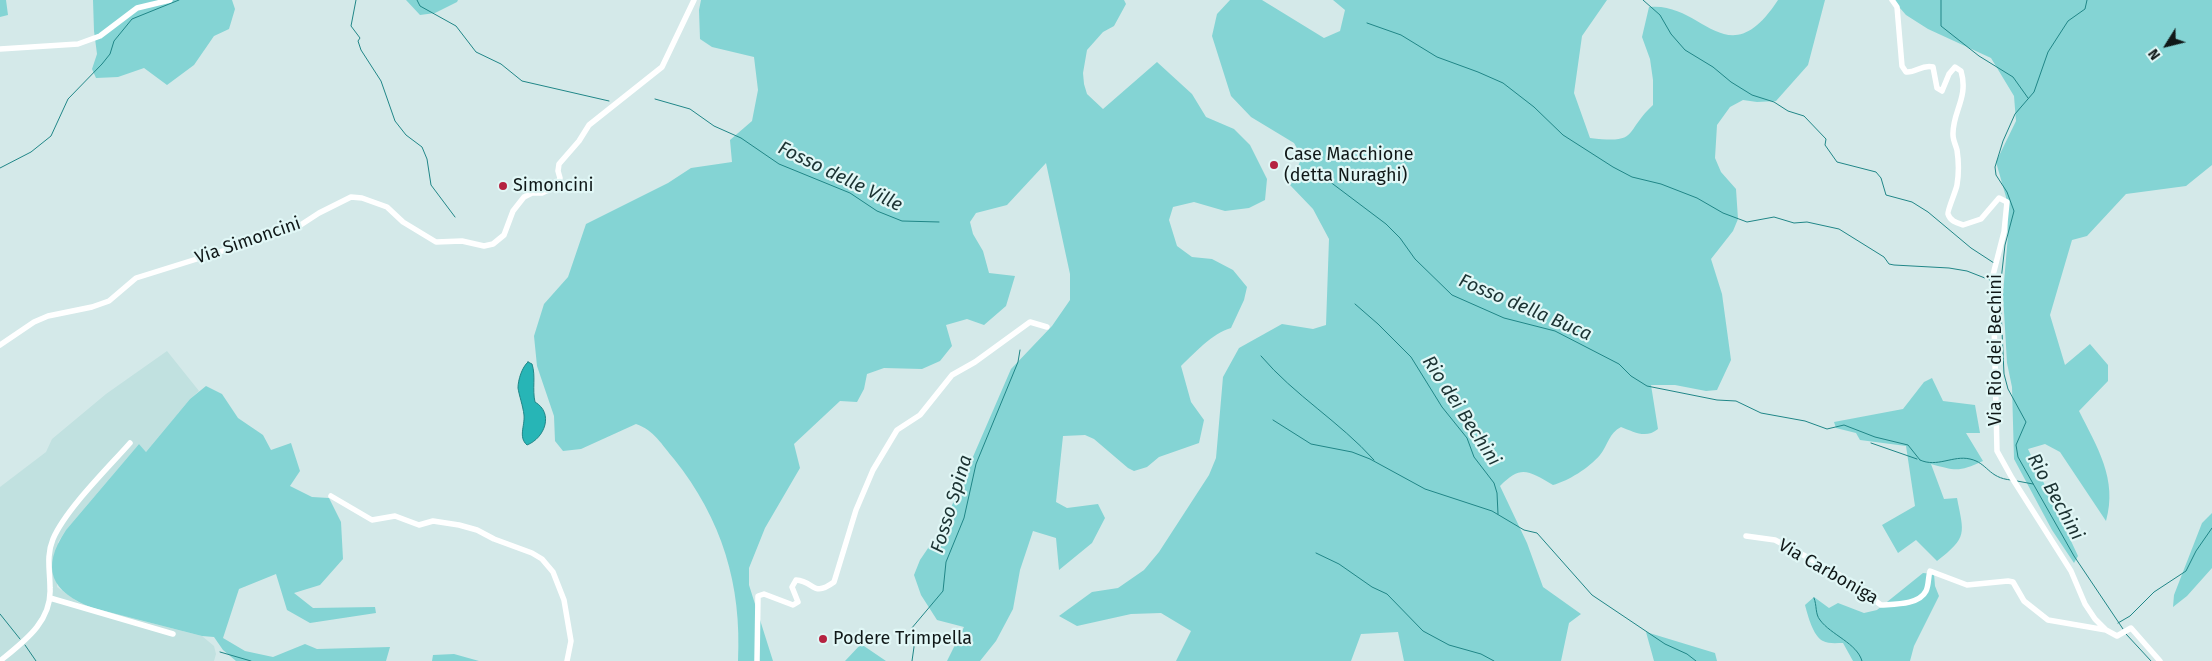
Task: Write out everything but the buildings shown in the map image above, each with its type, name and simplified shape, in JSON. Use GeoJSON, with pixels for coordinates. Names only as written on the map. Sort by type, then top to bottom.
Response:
{"type":"FeatureCollection","features":[{"type":"Feature","properties":{"kind":"street"},"geometry":{"type":"LineString","coordinates":[[0,49],[78,44],[100,36],[137,8],[170,0]]}},
{"type":"Feature","properties":{"kind":"street","name":"Via Simoncini"},"geometry":{"type":"LineString","coordinates":[[0,346],[34,322],[48,316],[92,307],[109,301],[125,285],[141,276],[296,228],[319,213],[351,197],[362,198],[387,207],[403,222],[436,242],[462,241],[484,246],[490,245],[506,233],[513,211],[524,198],[532,193],[542,193],[557,186],[560,178],[559,164],[579,141],[589,125],[618,100],[660,69],[694,0]]}},
{"type":"Feature","properties":{"kind":"street","name":"Via Rio dei Bechini"},"geometry":{"type":"LineString","coordinates":[[1892,0],[1897,7],[1902,66],[1906,72],[1911,72],[1926,65],[1933,67],[1937,88],[1942,91],[1949,74],[1955,67],[1961,71],[1964,81],[1964,94],[1953,135],[1960,168],[1953,202],[1948,210],[1948,215],[1953,221],[1963,225],[1981,218],[1999,198],[2007,202],[2008,209],[2004,232],[1993,275],[1997,451],[2071,571],[2085,604],[2095,619],[2106,630]]}},
{"type":"Feature","properties":{"kind":"street"},"geometry":{"type":"LineString","coordinates":[[757,661],[758,596],[764,594],[794,606],[798,602],[792,587],[796,580],[816,590],[824,589],[834,582],[856,510],[873,470],[897,430],[920,415],[952,375],[975,362],[1030,322],[1047,327]]}},
{"type":"Feature","properties":{"kind":"street"},"geometry":{"type":"LineString","coordinates":[[0,661],[39,625],[50,598],[48,558],[57,531],[91,487],[130,443]]}},
{"type":"Feature","properties":{"kind":"street"},"geometry":{"type":"LineString","coordinates":[[331,496],[372,520],[394,516],[419,525],[433,522],[459,525],[477,530],[542,559],[553,572],[564,600],[571,641],[567,661]]}},
{"type":"Feature","properties":{"kind":"street","name":"Via Carboniga"},"geometry":{"type":"LineString","coordinates":[[1746,536],[1775,540],[1843,577],[1881,605],[1908,603],[1922,596],[1927,590],[1930,571],[1967,585],[2013,582],[2024,602],[2048,620],[2106,630]]}},
{"type":"Feature","properties":{"kind":"street"},"geometry":{"type":"LineString","coordinates":[[50,598],[173,634]]}},
{"type":"Feature","properties":{"kind":"street"},"geometry":{"type":"LineString","coordinates":[[2106,630],[2117,636],[2131,628],[2160,661]]}},
{"type":"Feature","properties":{"kind":"shaded area"},"geometry":{"type":"Polygon","coordinates":[[[0,0],[6,0],[8,15],[0,17],[0,0]]]}},
{"type":"Feature","properties":{"kind":"shaded area"},"geometry":{"type":"Polygon","coordinates":[[[93,0],[232,0],[235,9],[229,29],[214,36],[194,65],[167,85],[144,68],[118,77],[96,78],[92,69],[97,54],[93,0]]]}},
{"type":"Feature","properties":{"kind":"shaded area"},"geometry":{"type":"Polygon","coordinates":[[[406,0],[458,0],[435,13],[420,15],[406,0]]]}},
{"type":"Feature","properties":{"kind":"shaded area"},"geometry":{"type":"Polygon","coordinates":[[[701,0],[1124,0],[1126,4],[1114,26],[1103,32],[1087,50],[1083,73],[1087,94],[1103,109],[1157,62],[1192,94],[1206,117],[1234,129],[1250,145],[1267,179],[1265,200],[1249,208],[1225,211],[1194,202],[1173,207],[1169,220],[1177,246],[1192,257],[1212,259],[1233,270],[1247,287],[1244,300],[1231,328],[1210,339],[1181,366],[1191,402],[1204,420],[1199,443],[1159,457],[1147,467],[1134,471],[1094,439],[1085,435],[1063,436],[1056,502],[1067,508],[1098,504],[1105,518],[1092,543],[1059,570],[1056,538],[1033,531],[1020,570],[1013,609],[996,641],[980,661],[947,661],[964,627],[937,620],[921,595],[914,575],[920,560],[943,526],[1011,369],[1052,326],[1070,300],[1070,274],[1046,163],[1007,205],[976,213],[970,222],[973,234],[983,251],[989,273],[1015,276],[1006,306],[984,325],[967,319],[946,325],[952,346],[940,361],[922,369],[884,368],[867,374],[864,389],[857,402],[840,401],[794,444],[800,468],[765,528],[749,568],[749,585],[773,661],[738,661],[736,606],[726,554],[705,505],[691,482],[657,438],[648,430],[636,424],[581,449],[563,451],[555,441],[554,416],[537,366],[534,336],[544,304],[568,277],[586,224],[668,183],[691,168],[732,162],[730,140],[752,121],[758,90],[754,57],[712,47],[700,39],[699,10],[701,0]]]}},
{"type":"Feature","properties":{"kind":"shaded area"},"geometry":{"type":"Polygon","coordinates":[[[1230,0],[1262,0],[1324,38],[1340,31],[1345,10],[1333,0],[1607,0],[1582,36],[1574,93],[1590,138],[1617,139],[1624,138],[1629,134],[1653,105],[1653,80],[1650,59],[1642,37],[1649,7],[1668,8],[1729,35],[1744,33],[1760,22],[1778,0],[1825,0],[1808,65],[1776,101],[1757,102],[1743,100],[1730,107],[1717,125],[1715,158],[1721,172],[1736,189],[1738,219],[1733,231],[1711,259],[1722,294],[1731,360],[1717,390],[1706,391],[1675,385],[1651,385],[1658,429],[1649,434],[1644,434],[1621,427],[1614,432],[1603,451],[1590,465],[1559,483],[1553,485],[1531,473],[1520,472],[1507,479],[1500,486],[1527,543],[1543,587],[1581,614],[1569,623],[1561,661],[1404,661],[1398,632],[1361,634],[1351,661],[1176,661],[1191,631],[1161,613],[1131,614],[1077,626],[1059,616],[1092,592],[1118,588],[1144,570],[1159,552],[1209,475],[1216,458],[1223,377],[1239,348],[1282,324],[1313,329],[1326,325],[1329,239],[1313,209],[1290,185],[1302,157],[1294,143],[1251,117],[1231,96],[1212,36],[1217,14],[1230,0]]]}},
{"type":"Feature","properties":{"kind":"shaded area"},"geometry":{"type":"Polygon","coordinates":[[[1893,0],[2212,0],[2212,165],[2186,186],[2126,194],[2087,236],[2072,240],[2050,315],[2065,365],[2090,344],[2108,365],[2108,381],[2079,411],[2104,464],[2109,491],[2106,521],[2060,452],[2045,444],[2028,449],[2078,556],[2074,563],[2052,530],[2014,459],[2012,387],[2007,363],[2003,294],[2008,235],[2006,197],[1996,162],[2016,121],[2014,96],[1991,58],[1928,29],[1906,15],[1893,0]]]}},
{"type":"Feature","properties":{"kind":"shaded area"},"geometry":{"type":"Polygon","coordinates":[[[167,351],[199,391],[190,399],[146,452],[139,444],[66,530],[58,542],[57,587],[78,602],[93,608],[202,636],[214,646],[216,654],[214,661],[0,661],[0,487],[46,452],[52,439],[106,394],[167,351]]]}},
{"type":"Feature","properties":{"kind":"shaded area"},"geometry":{"type":"Polygon","coordinates":[[[528,362],[532,364],[533,369],[535,402],[541,407],[546,419],[539,437],[527,445],[523,438],[524,415],[518,388],[521,374],[528,362]]]}},
{"type":"Feature","properties":{"kind":"shaded area"},"geometry":{"type":"Polygon","coordinates":[[[1932,378],[1943,401],[1975,405],[1980,433],[1966,433],[1983,461],[1963,469],[1946,468],[1931,464],[1944,499],[1957,498],[1962,527],[1959,540],[1937,561],[1916,540],[1898,553],[1882,525],[1915,506],[1906,446],[1860,440],[1856,433],[1836,428],[1834,422],[1903,409],[1924,382],[1932,378]]]}},
{"type":"Feature","properties":{"kind":"shaded area"},"geometry":{"type":"Polygon","coordinates":[[[206,386],[222,394],[238,418],[263,435],[271,450],[291,443],[300,471],[290,486],[312,497],[329,498],[341,522],[343,559],[320,585],[294,593],[313,608],[375,607],[376,613],[310,623],[287,610],[276,574],[239,589],[223,638],[245,651],[273,657],[305,644],[317,649],[390,647],[386,661],[236,661],[223,650],[214,637],[202,636],[93,608],[67,595],[59,587],[54,578],[52,568],[53,556],[66,530],[139,444],[146,452],[190,399],[206,386]]]}},
{"type":"Feature","properties":{"kind":"shaded area"},"geometry":{"type":"Polygon","coordinates":[[[2212,513],[2212,568],[2187,596],[2173,607],[2174,595],[2202,523],[2212,513]]]}},
{"type":"Feature","properties":{"kind":"shaded area"},"geometry":{"type":"Polygon","coordinates":[[[1923,573],[1934,574],[1935,586],[1939,596],[1914,646],[1910,661],[1853,661],[1843,643],[1825,642],[1816,635],[1805,605],[1814,597],[1829,608],[1838,603],[1864,613],[1877,610],[1923,573]]]}},
{"type":"Feature","properties":{"kind":"shaded area"},"geometry":{"type":"Polygon","coordinates":[[[1646,632],[1715,653],[1717,661],[1654,661],[1646,632]]]}},
{"type":"Feature","properties":{"kind":"shaded area"},"geometry":{"type":"Polygon","coordinates":[[[861,644],[886,661],[845,661],[861,644]]]}},
{"type":"Feature","properties":{"kind":"shaded area"},"geometry":{"type":"Polygon","coordinates":[[[454,654],[479,661],[432,661],[433,655],[454,654]]]}},
{"type":"Feature","properties":{"kind":"waterway"},"geometry":{"type":"LineString","coordinates":[[0,168],[31,152],[51,136],[68,99],[102,64],[110,54],[114,41],[132,19],[179,0]]}},
{"type":"Feature","properties":{"kind":"waterway"},"geometry":{"type":"LineString","coordinates":[[356,0],[351,26],[360,38],[358,41],[361,50],[381,81],[395,121],[406,135],[422,147],[427,159],[431,185],[455,217]]}},
{"type":"Feature","properties":{"kind":"waterway","name":"Fosso delle Ville"},"geometry":{"type":"LineString","coordinates":[[417,0],[420,6],[456,26],[476,52],[501,64],[522,81],[609,101]]}},
{"type":"Feature","properties":{"kind":"waterway"},"geometry":{"type":"LineString","coordinates":[[1643,0],[1660,15],[1671,34],[1685,50],[1752,95],[1774,102],[1788,111],[1804,116],[1826,139],[1825,145],[1837,162],[1876,172],[1881,178],[1886,195],[1912,202],[1928,212],[1971,248],[1994,263]]}},
{"type":"Feature","properties":{"kind":"waterway"},"geometry":{"type":"LineString","coordinates":[[1941,0],[1941,26],[1979,56],[2013,77],[2028,98]]}},
{"type":"Feature","properties":{"kind":"waterway","name":"Rio Bechini"},"geometry":{"type":"LineString","coordinates":[[2087,0],[2085,9],[2068,21],[2048,52],[2034,92],[2015,114],[2003,141],[1995,167],[1996,175],[2007,192],[2014,211],[2005,245],[2000,289],[2004,374],[2008,389],[2026,422],[2016,445],[2018,457],[2074,556],[2123,629]]}},
{"type":"Feature","properties":{"kind":"waterway"},"geometry":{"type":"LineString","coordinates":[[1367,23],[1401,35],[1437,57],[1503,83],[1534,107],[1563,135],[1632,177],[1661,184],[1697,198],[1723,213],[1747,222],[1774,217],[1794,223],[1807,222],[1839,229],[1884,257],[1889,264],[1949,268],[1967,271],[1990,280]]}},
{"type":"Feature","properties":{"kind":"waterway","name":"Fosso delle Ville"},"geometry":{"type":"LineString","coordinates":[[655,99],[690,109],[714,126],[741,138],[779,164],[850,193],[877,211],[902,221],[939,222]]}},
{"type":"Feature","properties":{"kind":"waterway","name":"Fosso della Buca"},"geometry":{"type":"LineString","coordinates":[[1317,172],[1386,224],[1400,238],[1415,259],[1452,295],[1504,318],[1555,331],[1619,364],[1631,376],[1647,386],[1717,400],[1736,401],[1761,413],[1805,421],[1827,429],[1844,425],[1875,437],[1908,445],[1920,460]]}},
{"type":"Feature","properties":{"kind":"waterway","name":"Rio dei Bechini"},"geometry":{"type":"LineString","coordinates":[[1355,304],[1411,357],[1442,407],[1467,438],[1474,457],[1494,483],[1497,493],[1498,514]]}},
{"type":"Feature","properties":{"kind":"waterway","name":"Fosso Spina"},"geometry":{"type":"LineString","coordinates":[[912,661],[914,647],[911,629],[943,591],[946,562],[964,518],[976,464],[1018,362],[1020,350]]}},
{"type":"Feature","properties":{"kind":"waterway"},"geometry":{"type":"LineString","coordinates":[[1261,356],[1288,383],[1347,433],[1374,460]]}},
{"type":"Feature","properties":{"kind":"waterway","name":"Rio dei Bechini"},"geometry":{"type":"LineString","coordinates":[[1273,420],[1311,444],[1352,452],[1370,459],[1425,489],[1492,511],[1524,530],[1537,533],[1592,595],[1665,644],[1687,654],[1696,661]]}},
{"type":"Feature","properties":{"kind":"waterway"},"geometry":{"type":"LineString","coordinates":[[1871,443],[1917,459]]}},
{"type":"Feature","properties":{"kind":"waterway","name":"Fosso della Buca"},"geometry":{"type":"LineString","coordinates":[[1920,460],[1933,463],[1964,458],[1970,459],[1981,464],[1993,474],[2003,479],[2011,480]]}},
{"type":"Feature","properties":{"kind":"waterway","name":"Fosso della Buca"},"geometry":{"type":"LineString","coordinates":[[2017,481],[2033,484]]}},
{"type":"Feature","properties":{"kind":"waterway"},"geometry":{"type":"LineString","coordinates":[[2118,623],[2130,616],[2154,592],[2186,571],[2196,551],[2212,528]]}},
{"type":"Feature","properties":{"kind":"waterway"},"geometry":{"type":"LineString","coordinates":[[1316,553],[1339,564],[1372,587],[1387,594],[1423,631],[1449,645],[1481,654],[1494,661]]}},
{"type":"Feature","properties":{"kind":"waterway"},"geometry":{"type":"LineString","coordinates":[[1814,598],[1817,615],[1820,620],[1855,649],[1862,661]]}},
{"type":"Feature","properties":{"kind":"waterway"},"geometry":{"type":"LineString","coordinates":[[0,614],[20,639]]}},
{"type":"Feature","properties":{"kind":"waterway","name":"Rio Bechini"},"geometry":{"type":"LineString","coordinates":[[2126,634],[2151,661]]}},
{"type":"Feature","properties":{"kind":"waterway","name":"Fosso Spina"},"geometry":{"type":"LineString","coordinates":[[25,645],[36,661]]}},
{"type":"Feature","properties":{"kind":"waterway","name":"Fosso Spina"},"geometry":{"type":"LineString","coordinates":[[220,652],[251,661]]}},
{"type":"Feature","properties":{"kind":"place","name":"Case Macchione (detta Nuraghi)"},"geometry":{"type":"Point","coordinates":[1274,165]}},
{"type":"Feature","properties":{"kind":"place","name":"Simoncini"},"geometry":{"type":"Point","coordinates":[503,186]}},
{"type":"Feature","properties":{"kind":"place","name":"Podere Trimpella"},"geometry":{"type":"Point","coordinates":[823,639]}}]}
